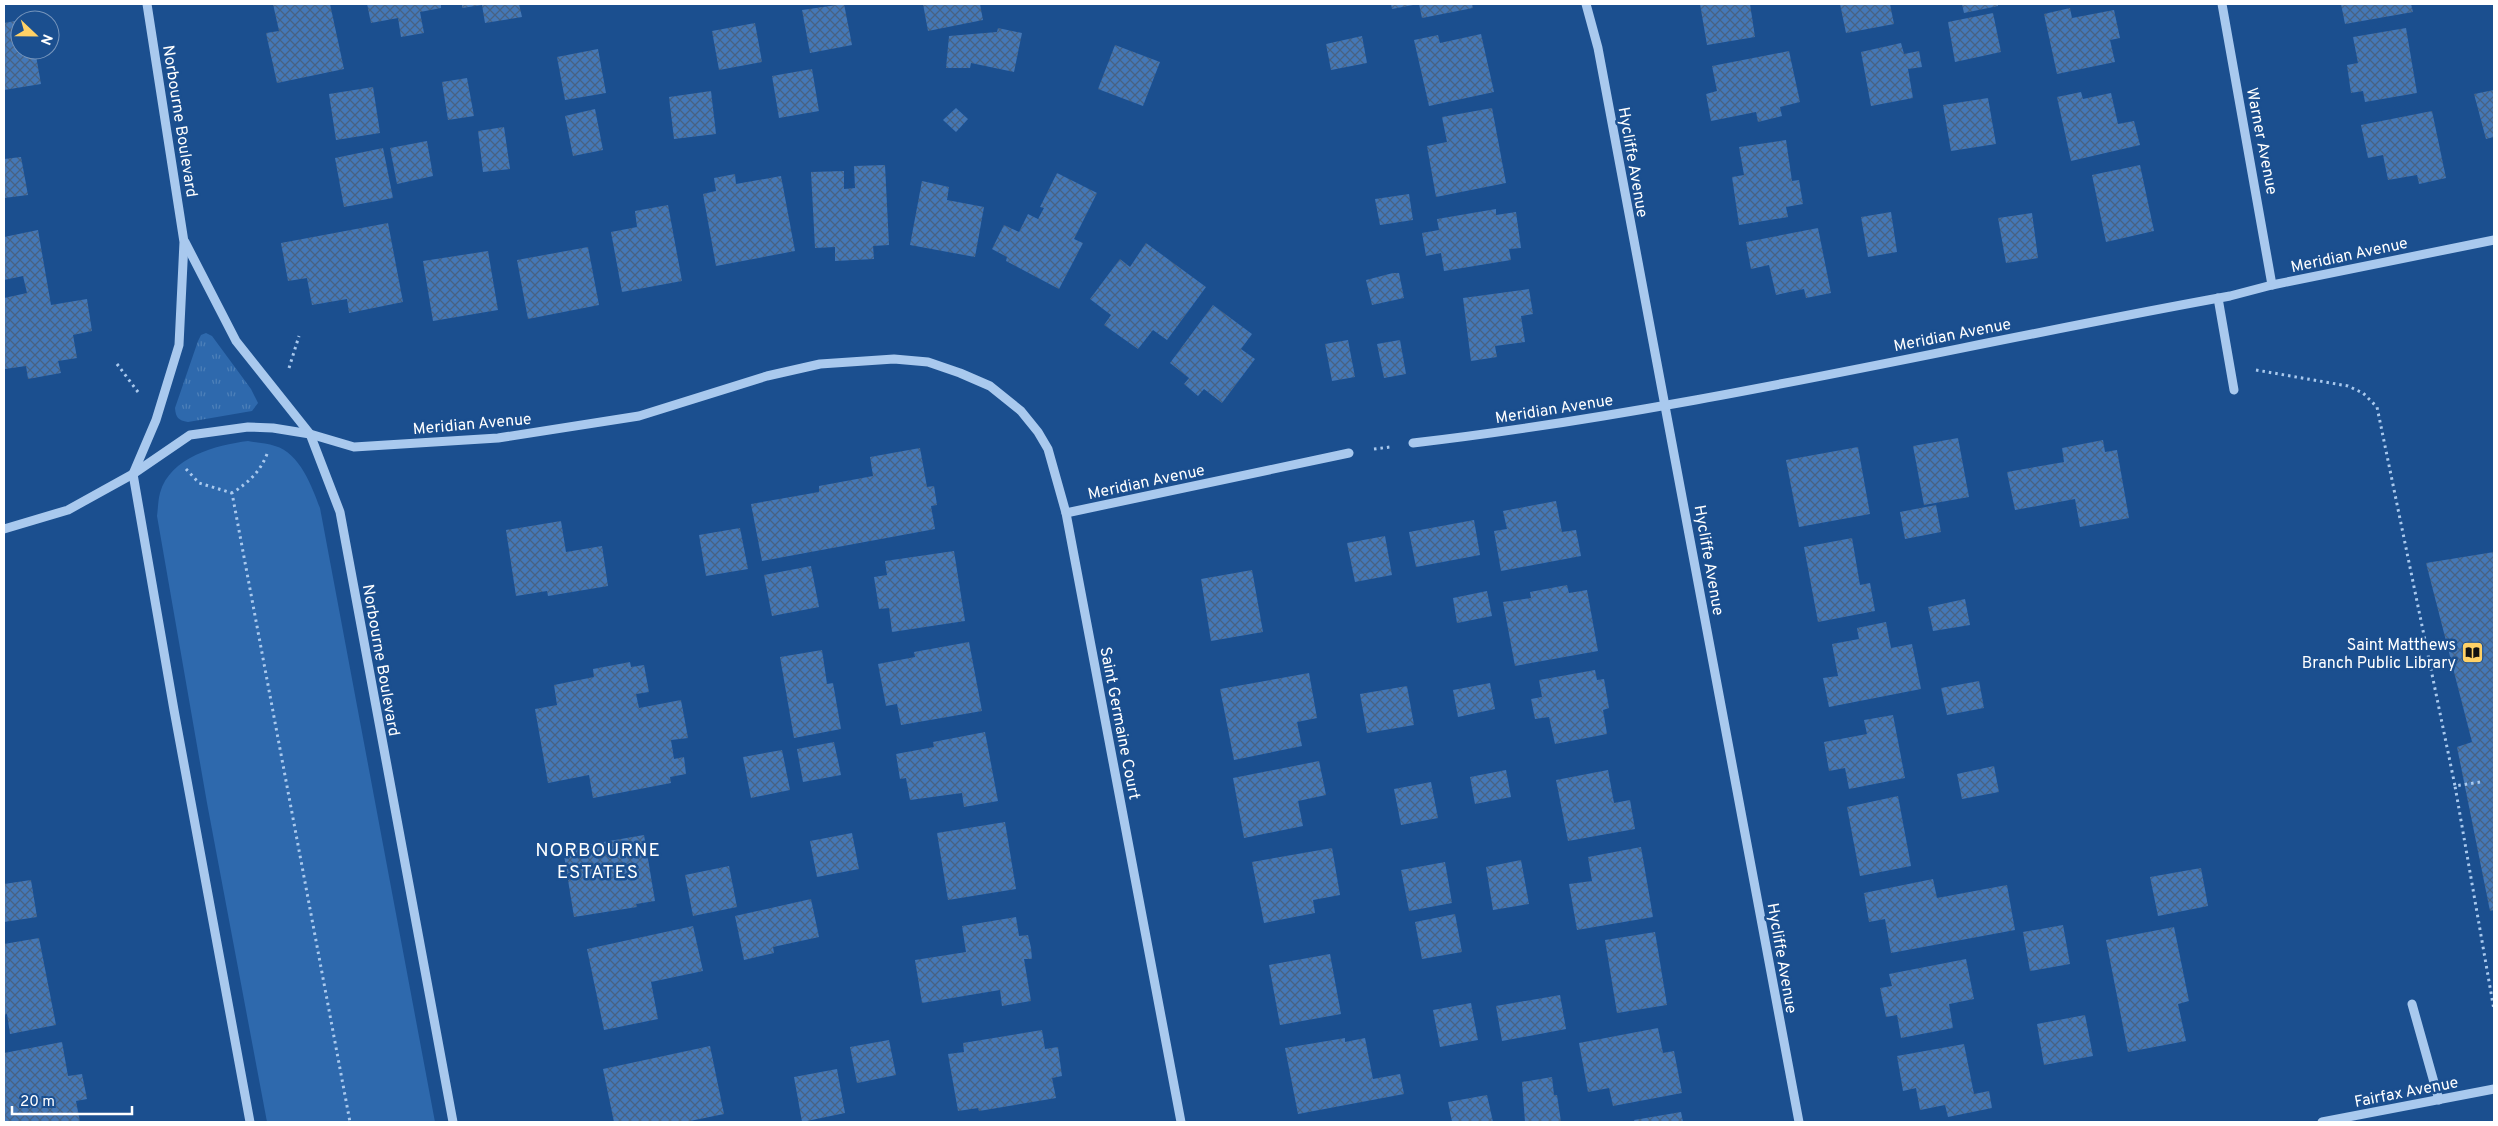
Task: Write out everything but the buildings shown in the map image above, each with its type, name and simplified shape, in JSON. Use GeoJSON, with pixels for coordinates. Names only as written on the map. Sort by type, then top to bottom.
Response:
{"type":"FeatureCollection","features":[{"type":"Feature","properties":{"kind":"street","name":"Norbourne Boulevard"},"geometry":{"type":"LineString","coordinates":[[133,474],[156,420],[179,345],[184,242],[147,4]]}},
{"type":"Feature","properties":{"kind":"street","name":"Hycliffe Avenue"},"geometry":{"type":"LineString","coordinates":[[1586,4],[1598,48],[1799,1122]]}},
{"type":"Feature","properties":{"kind":"street","name":"Warner Avenue"},"geometry":{"type":"LineString","coordinates":[[2222,4],[2272,285]]}},
{"type":"Feature","properties":{"kind":"street","name":"Meridian Avenue"},"geometry":{"type":"LineString","coordinates":[[1413,443],[1485,435],[1666,405],[2218,298],[2272,285],[2494,240]]}},
{"type":"Feature","properties":{"kind":"street","name":"Norbourne Boulevard"},"geometry":{"type":"LineString","coordinates":[[184,242],[236,341],[310,434],[340,512],[453,1122]]}},
{"type":"Feature","properties":{"kind":"street"},"geometry":{"type":"LineString","coordinates":[[2218,298],[2234,390]]}},
{"type":"Feature","properties":{"kind":"street","name":"Meridian Avenue"},"geometry":{"type":"LineString","coordinates":[[4,529],[68,510],[133,474],[190,435],[248,427],[273,428],[310,434],[354,447],[498,438],[639,416],[767,376],[820,364],[894,359],[928,362],[960,372]]}},
{"type":"Feature","properties":{"kind":"street","name":"Saint Germaine Court"},"geometry":{"type":"LineString","coordinates":[[960,372],[990,386],[1021,411],[1038,432],[1048,449],[1066,513],[1181,1122]]}},
{"type":"Feature","properties":{"kind":"street","name":"Meridian Avenue"},"geometry":{"type":"LineString","coordinates":[[1066,513],[1349,453]]}},
{"type":"Feature","properties":{"kind":"street"},"geometry":{"type":"LineString","coordinates":[[133,474],[174,710],[250,1122]]}},
{"type":"Feature","properties":{"kind":"street"},"geometry":{"type":"LineString","coordinates":[[2412,1004],[2439,1100]]}},
{"type":"Feature","properties":{"kind":"street","name":"Fairfax Avenue"},"geometry":{"type":"LineString","coordinates":[[2322,1122],[2494,1089]]}},
{"type":"Feature","properties":{"kind":"path"},"geometry":{"type":"LineString","coordinates":[[2253,369],[2348,386],[2363,393],[2378,407],[2455,786],[2494,1010]]}},
{"type":"Feature","properties":{"kind":"path"},"geometry":{"type":"LineString","coordinates":[[1349,453],[1413,443]]}},
{"type":"Feature","properties":{"kind":"path"},"geometry":{"type":"LineString","coordinates":[[184,467],[199,483],[232,493],[247,484],[258,470],[269,448]]}},
{"type":"Feature","properties":{"kind":"path"},"geometry":{"type":"LineString","coordinates":[[232,493],[350,1122]]}},
{"type":"Feature","properties":{"kind":"path"},"geometry":{"type":"LineString","coordinates":[[2455,786],[2480,782]]}},
{"type":"Feature","properties":{"kind":"green space"},"geometry":{"type":"Polygon","coordinates":[[[206,333],[212,336],[251,389],[258,403],[252,411],[188,422],[178,418],[175,408],[198,341],[201,335],[206,333]]]}},
{"type":"Feature","properties":{"kind":"green space"},"geometry":{"type":"Polygon","coordinates":[[[248,441],[275,446],[291,456],[304,472],[320,508],[435,1122],[267,1122],[207,803],[157,516],[160,493],[165,481],[173,470],[196,455],[222,446],[248,441]]]}},
{"type":"Feature","properties":{"kind":"place","name":"Saint Matthews Branch Public Library"},"geometry":{"type":"Point","coordinates":[2472,653]}},
{"type":"Feature","properties":{"kind":"district","name":"NORBOURNE ESTATES"},"geometry":{"type":"Point","coordinates":[598,860]}}]}
